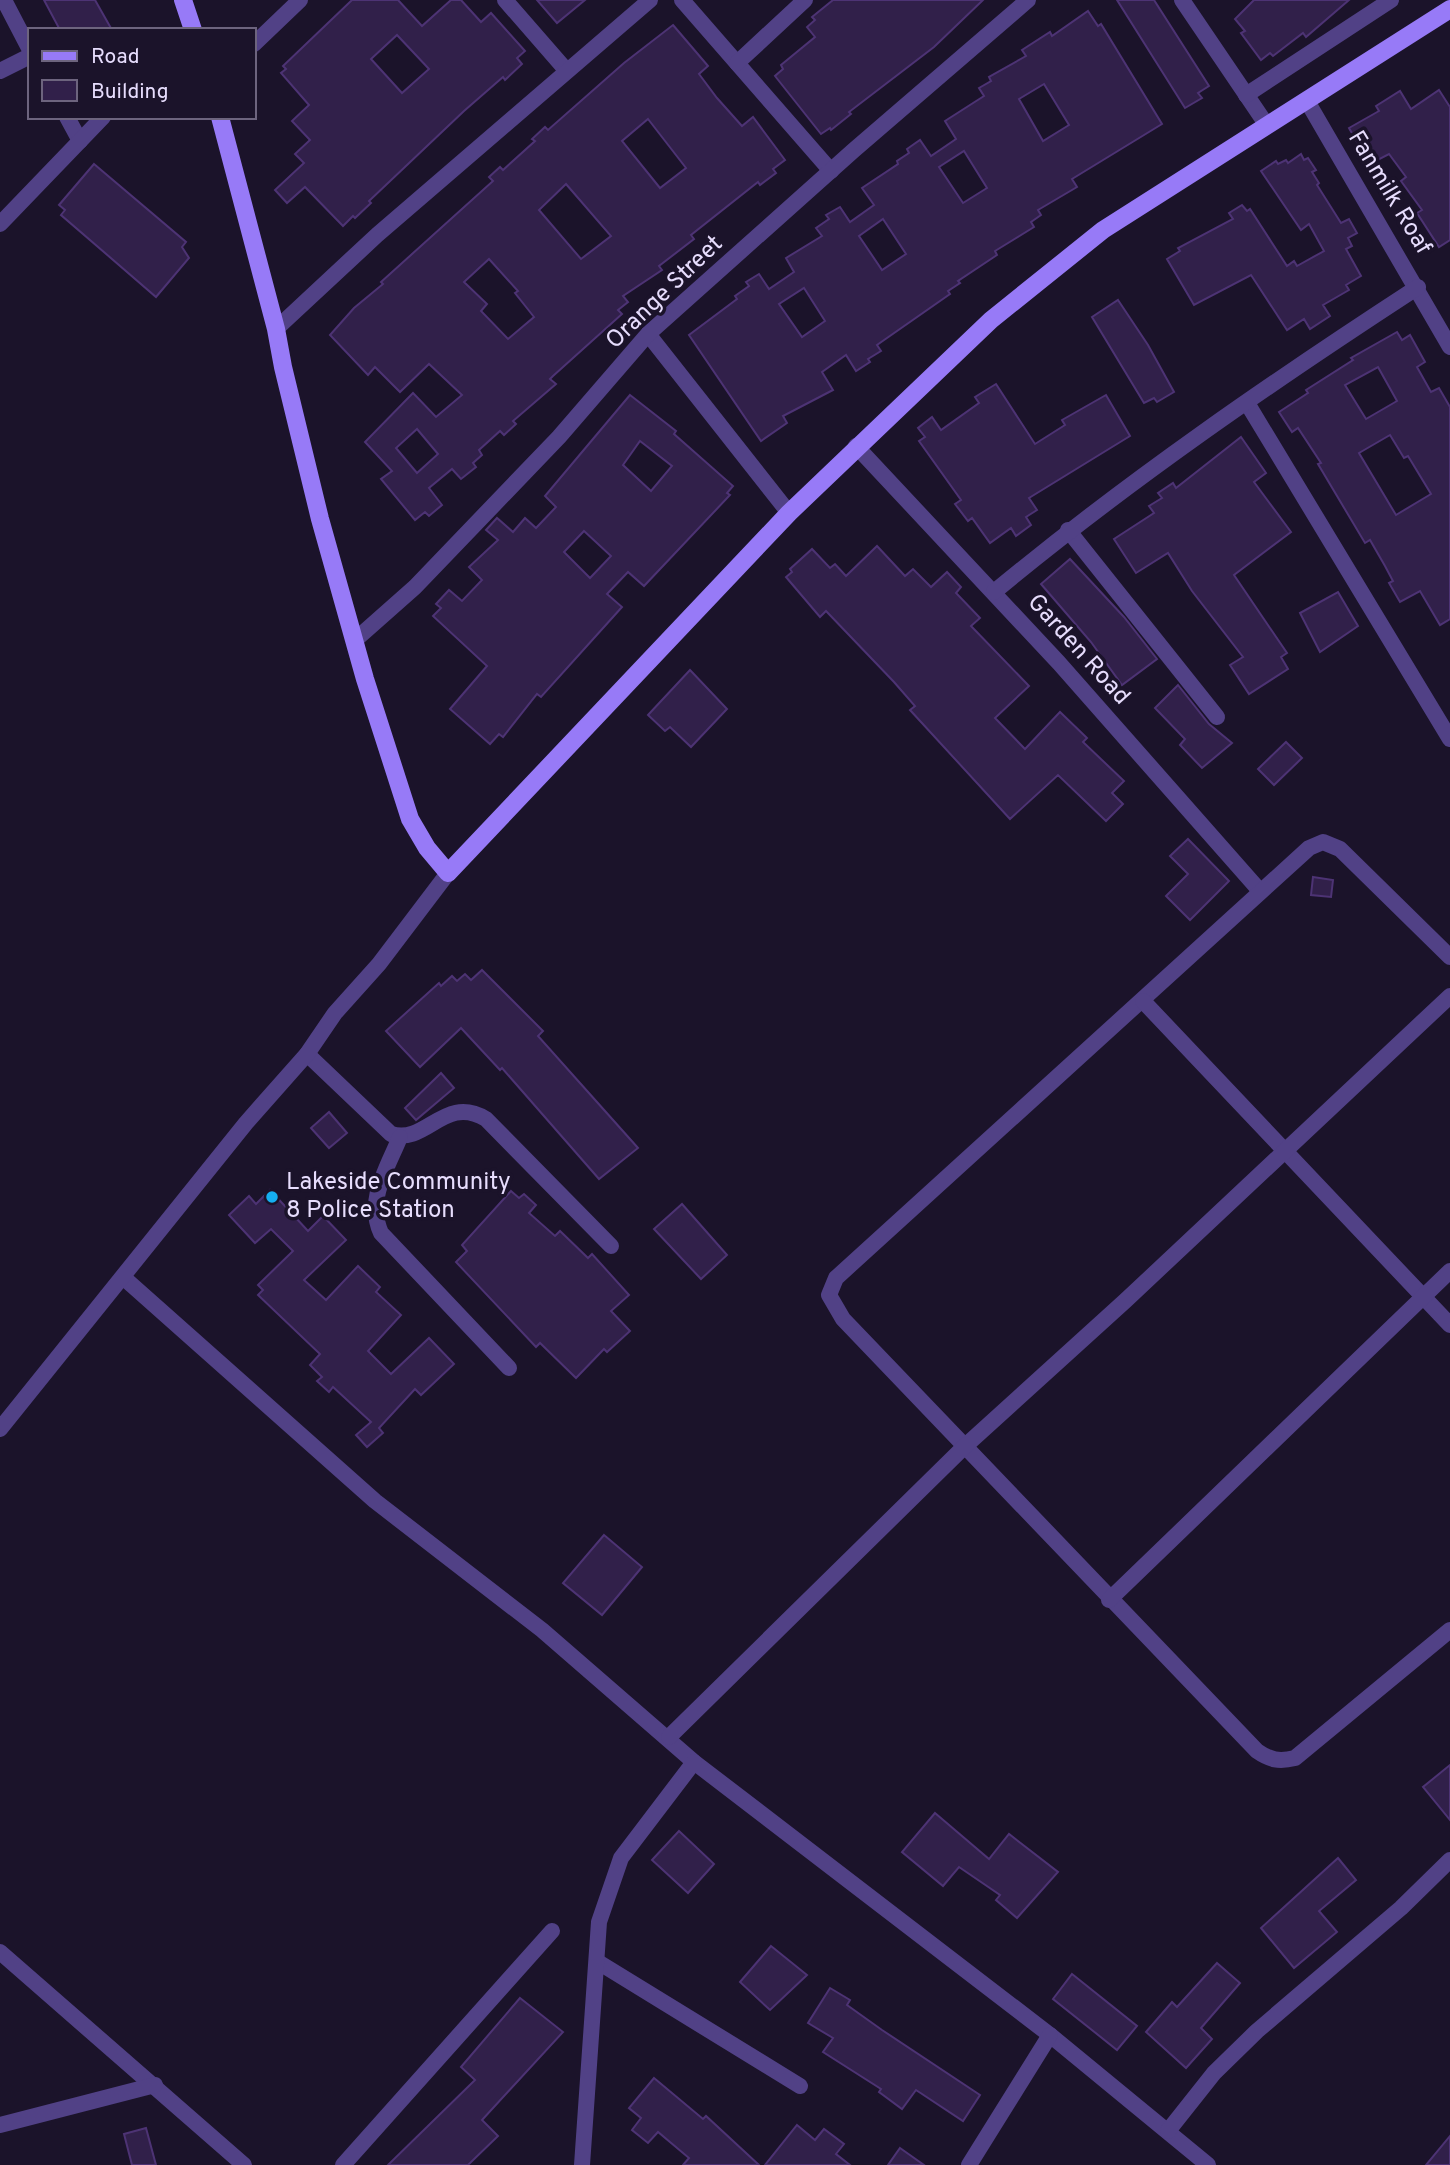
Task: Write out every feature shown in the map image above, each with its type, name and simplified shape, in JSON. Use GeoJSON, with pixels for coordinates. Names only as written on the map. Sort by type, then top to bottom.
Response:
{"type":"FeatureCollection","features":[{"type":"Feature","properties":{"kind":"street"},"geometry":{"type":"LineString","coordinates":[[4,0],[28,46]]}},
{"type":"Feature","properties":{"kind":"street"},"geometry":{"type":"LineString","coordinates":[[183,0],[191,28]]}},
{"type":"Feature","properties":{"kind":"street"},"geometry":{"type":"LineString","coordinates":[[256,42],[300,0]]}},
{"type":"Feature","properties":{"kind":"street"},"geometry":{"type":"LineString","coordinates":[[505,0],[566,70]]}},
{"type":"Feature","properties":{"kind":"street"},"geometry":{"type":"LineString","coordinates":[[276,329],[377,235],[650,0]]}},
{"type":"Feature","properties":{"kind":"street"},"geometry":{"type":"LineString","coordinates":[[682,0],[831,171]]}},
{"type":"Feature","properties":{"kind":"street"},"geometry":{"type":"LineString","coordinates":[[737,63],[806,0]]}},
{"type":"Feature","properties":{"kind":"street","name":"Orange Street"},"geometry":{"type":"LineString","coordinates":[[354,641],[415,587],[559,437],[648,334],[1028,0]]}},
{"type":"Feature","properties":{"kind":"street"},"geometry":{"type":"LineString","coordinates":[[1182,0],[1266,124]]}},
{"type":"Feature","properties":{"kind":"street"},"geometry":{"type":"LineString","coordinates":[[1246,95],[1391,0]]}},
{"type":"Feature","properties":{"kind":"street"},"geometry":{"type":"LineString","coordinates":[[0,1429],[246,1123],[307,1054],[335,1013],[379,964],[448,873],[789,513],[856,446],[991,320],[1103,230],[1450,9]]}},
{"type":"Feature","properties":{"kind":"street"},"geometry":{"type":"LineString","coordinates":[[0,71],[28,57]]}},
{"type":"Feature","properties":{"kind":"street","name":"Fanmilk Roaf"},"geometry":{"type":"LineString","coordinates":[[1307,101],[1418,287],[1450,347]]}},
{"type":"Feature","properties":{"kind":"street"},"geometry":{"type":"LineString","coordinates":[[68,119],[80,141]]}},
{"type":"Feature","properties":{"kind":"street"},"geometry":{"type":"LineString","coordinates":[[0,223],[101,119]]}},
{"type":"Feature","properties":{"kind":"street"},"geometry":{"type":"LineString","coordinates":[[221,119],[354,641],[410,819],[448,873]]}},
{"type":"Feature","properties":{"kind":"street"},"geometry":{"type":"LineString","coordinates":[[994,592],[1068,530],[1316,353],[1418,287]]}},
{"type":"Feature","properties":{"kind":"street"},"geometry":{"type":"LineString","coordinates":[[648,334],[789,513]]}},
{"type":"Feature","properties":{"kind":"street"},"geometry":{"type":"LineString","coordinates":[[1247,403],[1450,739]]}},
{"type":"Feature","properties":{"kind":"street","name":"Garden Road"},"geometry":{"type":"LineString","coordinates":[[856,446],[1145,757],[1260,891]]}},
{"type":"Feature","properties":{"kind":"street"},"geometry":{"type":"LineString","coordinates":[[1068,530],[1217,717]]}},
{"type":"Feature","properties":{"kind":"street"},"geometry":{"type":"LineString","coordinates":[[1450,957],[1340,849],[1323,842],[1309,848],[836,1278],[829,1295],[843,1319],[963,1448],[1109,1601],[1257,1751],[1270,1760],[1295,1758],[1450,1630]]}},
{"type":"Feature","properties":{"kind":"street"},"geometry":{"type":"LineString","coordinates":[[669,1737],[963,1448],[1450,996]]}},
{"type":"Feature","properties":{"kind":"street"},"geometry":{"type":"LineString","coordinates":[[1143,1001],[1450,1325]]}},
{"type":"Feature","properties":{"kind":"street"},"geometry":{"type":"LineString","coordinates":[[307,1054],[383,1127],[400,1137],[454,1112],[468,1110],[486,1119],[611,1246]]}},
{"type":"Feature","properties":{"kind":"street"},"geometry":{"type":"LineString","coordinates":[[400,1137],[374,1204],[374,1217],[381,1233],[509,1368]]}},
{"type":"Feature","properties":{"kind":"street"},"geometry":{"type":"LineString","coordinates":[[1109,1601],[1450,1271]]}},
{"type":"Feature","properties":{"kind":"street"},"geometry":{"type":"LineString","coordinates":[[124,1278],[375,1501],[542,1630],[669,1737],[694,1762],[1050,2035],[1168,2131],[1204,2164]]}},
{"type":"Feature","properties":{"kind":"street"},"geometry":{"type":"LineString","coordinates":[[585,2164],[600,1922],[621,1858],[694,1762]]}},
{"type":"Feature","properties":{"kind":"street"},"geometry":{"type":"LineString","coordinates":[[1168,2131],[1214,2073],[1257,2031],[1401,1908],[1450,1860]]}},
{"type":"Feature","properties":{"kind":"street"},"geometry":{"type":"LineString","coordinates":[[343,2165],[552,1931]]}},
{"type":"Feature","properties":{"kind":"street"},"geometry":{"type":"LineString","coordinates":[[0,1952],[244,2165]]}},
{"type":"Feature","properties":{"kind":"street"},"geometry":{"type":"LineString","coordinates":[[598,1962],[800,2086]]}},
{"type":"Feature","properties":{"kind":"street"},"geometry":{"type":"LineString","coordinates":[[969,2165],[1050,2035]]}},
{"type":"Feature","properties":{"kind":"street"},"geometry":{"type":"LineString","coordinates":[[0,2125],[155,2085]]}},
{"type":"Feature","properties":{"kind":"building"},"geometry":{"type":"Polygon","coordinates":[[[44,0],[95,0],[111,28],[59,28],[44,0]]]}},
{"type":"Feature","properties":{"kind":"building"},"geometry":{"type":"Polygon","coordinates":[[[352,0],[398,0],[422,26],[451,0],[461,0],[481,22],[491,13],[525,51],[517,58],[522,64],[464,111],[369,201],[371,203],[343,226],[305,187],[287,203],[275,190],[304,163],[295,154],[310,140],[292,121],[309,105],[281,73],[286,69],[283,66],[352,0]],[[397,35],[371,59],[402,93],[429,69],[397,35]]]}},
{"type":"Feature","properties":{"kind":"building"},"geometry":{"type":"Polygon","coordinates":[[[537,0],[585,0],[557,23],[537,0]]]}},
{"type":"Feature","properties":{"kind":"building"},"geometry":{"type":"Polygon","coordinates":[[[833,0],[983,0],[934,47],[849,112],[851,114],[831,130],[830,128],[821,134],[775,76],[783,69],[781,65],[815,37],[807,27],[815,20],[812,17],[833,0]]]}},
{"type":"Feature","properties":{"kind":"building"},"geometry":{"type":"Polygon","coordinates":[[[1117,0],[1154,0],[1209,86],[1198,93],[1202,98],[1185,108],[1117,0]]]}},
{"type":"Feature","properties":{"kind":"building"},"geometry":{"type":"Polygon","coordinates":[[[1254,0],[1349,0],[1306,37],[1303,33],[1273,56],[1270,53],[1261,60],[1241,33],[1245,31],[1235,19],[1254,0]]]}},
{"type":"Feature","properties":{"kind":"building"},"geometry":{"type":"Polygon","coordinates":[[[1088,11],[1098,26],[1101,24],[1162,124],[1072,179],[1077,187],[1038,210],[1041,215],[1031,222],[1034,227],[995,251],[997,255],[958,281],[960,283],[948,291],[950,294],[877,345],[881,351],[868,359],[870,362],[856,371],[846,355],[822,372],[833,390],[783,416],[787,423],[761,441],[689,335],[737,299],[735,296],[749,286],[746,282],[759,274],[769,289],[794,272],[786,258],[822,236],[816,228],[829,219],[826,215],[840,207],[850,222],[874,205],[862,188],[898,164],[897,161],[909,153],[907,149],[920,140],[931,156],[956,139],[945,121],[984,96],[979,88],[991,81],[989,77],[1026,56],[1022,50],[1050,32],[1052,36],[1088,11]],[[1044,84],[1019,99],[1043,141],[1069,125],[1044,84]],[[964,151],[939,167],[963,203],[987,188],[964,151]],[[883,219],[859,236],[882,270],[906,254],[883,219]],[[804,288],[779,304],[802,337],[825,321],[804,288]]]}},
{"type":"Feature","properties":{"kind":"building"},"geometry":{"type":"Polygon","coordinates":[[[673,25],[708,66],[699,74],[717,98],[742,126],[753,117],[785,160],[773,169],[776,173],[760,185],[758,182],[691,235],[694,239],[659,266],[662,270],[623,296],[628,302],[618,310],[622,314],[550,379],[556,384],[513,421],[516,424],[504,435],[500,431],[479,450],[482,455],[473,463],[476,467],[461,479],[452,469],[429,488],[442,505],[429,516],[425,512],[415,520],[381,479],[392,471],[365,442],[413,393],[436,417],[462,395],[429,364],[400,392],[375,367],[368,375],[330,335],[354,308],[383,284],[381,282],[493,181],[489,177],[500,167],[503,170],[535,141],[532,139],[545,127],[548,130],[624,63],[673,25]],[[648,119],[622,141],[660,188],[686,168],[648,119]],[[566,184],[539,210],[581,259],[611,236],[566,184]],[[489,259],[464,282],[487,304],[481,311],[508,339],[534,317],[515,293],[518,291],[489,259]],[[417,429],[396,448],[417,473],[438,454],[417,429]]]}},
{"type":"Feature","properties":{"kind":"building"},"geometry":{"type":"Polygon","coordinates":[[[1439,90],[1450,107],[1450,240],[1439,247],[1417,213],[1422,210],[1401,181],[1406,177],[1389,154],[1370,164],[1349,128],[1379,111],[1376,106],[1400,91],[1411,109],[1439,90]]]}},
{"type":"Feature","properties":{"kind":"building"},"geometry":{"type":"Polygon","coordinates":[[[1301,154],[1304,160],[1308,158],[1316,170],[1312,172],[1319,183],[1317,185],[1341,223],[1349,219],[1357,233],[1348,238],[1352,246],[1346,249],[1361,276],[1346,285],[1349,290],[1323,305],[1330,316],[1310,329],[1304,319],[1287,330],[1251,275],[1194,305],[1167,259],[1180,251],[1178,248],[1233,219],[1229,213],[1242,205],[1247,211],[1250,209],[1287,266],[1294,261],[1297,266],[1324,251],[1309,224],[1301,230],[1261,171],[1276,161],[1278,164],[1286,160],[1288,163],[1301,154]]]}},
{"type":"Feature","properties":{"kind":"building"},"geometry":{"type":"Polygon","coordinates":[[[94,164],[186,242],[182,247],[189,258],[156,297],[61,215],[65,210],[59,205],[94,164]]]}},
{"type":"Feature","properties":{"kind":"building"},"geometry":{"type":"Polygon","coordinates":[[[1118,300],[1148,345],[1174,392],[1157,402],[1154,398],[1144,403],[1092,317],[1118,300]]]}},
{"type":"Feature","properties":{"kind":"building"},"geometry":{"type":"Polygon","coordinates":[[[1397,332],[1402,340],[1410,335],[1425,362],[1417,367],[1431,392],[1439,388],[1450,407],[1450,619],[1440,625],[1420,591],[1400,602],[1389,583],[1393,581],[1385,566],[1370,540],[1365,543],[1318,464],[1321,463],[1298,428],[1292,432],[1279,412],[1308,393],[1306,390],[1353,360],[1351,358],[1397,332]],[[1378,367],[1345,385],[1366,419],[1397,401],[1378,367]],[[1390,435],[1359,453],[1396,515],[1431,494],[1408,456],[1404,458],[1390,435]]]}},
{"type":"Feature","properties":{"kind":"building"},"geometry":{"type":"Polygon","coordinates":[[[996,384],[1035,444],[1065,425],[1062,420],[1106,395],[1130,436],[1029,498],[1037,510],[1026,517],[1031,525],[1016,536],[1011,528],[990,543],[972,518],[968,521],[955,504],[961,500],[919,441],[925,437],[918,428],[932,417],[941,430],[979,403],[975,397],[996,384]]]}},
{"type":"Feature","properties":{"kind":"building"},"geometry":{"type":"Polygon","coordinates":[[[630,395],[676,431],[674,434],[733,486],[727,493],[730,495],[644,586],[628,572],[607,594],[622,607],[541,697],[537,694],[503,737],[499,734],[490,744],[450,709],[487,666],[433,616],[441,608],[436,604],[449,590],[462,601],[482,580],[469,567],[498,540],[486,530],[497,518],[513,532],[525,518],[536,528],[556,507],[545,496],[630,395]],[[640,441],[623,465],[651,491],[672,466],[640,441]],[[584,531],[564,552],[590,578],[611,556],[584,531]]]}},
{"type":"Feature","properties":{"kind":"building"},"geometry":{"type":"Polygon","coordinates":[[[1241,437],[1266,473],[1254,482],[1291,532],[1234,575],[1287,653],[1281,657],[1288,669],[1249,694],[1230,665],[1243,657],[1192,591],[1168,553],[1136,573],[1114,539],[1154,513],[1149,506],[1162,498],[1158,493],[1173,483],[1176,488],[1241,437]]]}},
{"type":"Feature","properties":{"kind":"building"},"geometry":{"type":"Polygon","coordinates":[[[877,546],[905,576],[913,569],[931,587],[947,572],[961,587],[956,593],[980,618],[971,626],[1029,686],[995,718],[1025,749],[1060,712],[1087,738],[1083,742],[1124,781],[1112,793],[1123,804],[1106,821],[1058,775],[1010,819],[910,710],[915,706],[894,682],[826,611],[820,617],[786,577],[792,572],[790,569],[812,549],[830,568],[835,564],[846,576],[877,546]]]}},
{"type":"Feature","properties":{"kind":"building"},"geometry":{"type":"Polygon","coordinates":[[[1070,559],[1124,617],[1157,659],[1122,685],[1091,642],[1041,584],[1070,559]]]}},
{"type":"Feature","properties":{"kind":"building"},"geometry":{"type":"Polygon","coordinates":[[[1338,592],[1358,626],[1320,652],[1300,613],[1338,592]]]}},
{"type":"Feature","properties":{"kind":"building"},"geometry":{"type":"Polygon","coordinates":[[[690,670],[727,709],[691,747],[670,727],[665,731],[648,715],[690,670]]]}},
{"type":"Feature","properties":{"kind":"building"},"geometry":{"type":"Polygon","coordinates":[[[1178,685],[1209,724],[1232,743],[1202,768],[1180,745],[1185,739],[1155,708],[1178,685]]]}},
{"type":"Feature","properties":{"kind":"building"},"geometry":{"type":"Polygon","coordinates":[[[1286,742],[1302,758],[1274,785],[1258,769],[1286,742]]]}},
{"type":"Feature","properties":{"kind":"building"},"geometry":{"type":"Polygon","coordinates":[[[1188,839],[1229,881],[1190,920],[1166,896],[1188,874],[1170,856],[1188,839]]]}},
{"type":"Feature","properties":{"kind":"building"},"geometry":{"type":"Polygon","coordinates":[[[1313,877],[1333,880],[1331,897],[1311,895],[1313,877]]]}},
{"type":"Feature","properties":{"kind":"building"},"geometry":{"type":"Polygon","coordinates":[[[482,970],[543,1031],[538,1036],[638,1148],[599,1179],[502,1068],[500,1070],[461,1028],[420,1067],[386,1031],[439,983],[441,986],[452,976],[457,981],[465,974],[471,980],[482,970]]]}},
{"type":"Feature","properties":{"kind":"building"},"geometry":{"type":"Polygon","coordinates":[[[441,1073],[454,1088],[416,1120],[405,1108],[441,1073]]]}},
{"type":"Feature","properties":{"kind":"building"},"geometry":{"type":"Polygon","coordinates":[[[329,1112],[347,1133],[329,1148],[311,1128],[329,1112]]]}},
{"type":"Feature","properties":{"kind":"building"},"geometry":{"type":"Polygon","coordinates":[[[270,1190],[308,1231],[323,1216],[346,1240],[304,1280],[326,1300],[358,1266],[380,1287],[376,1292],[401,1315],[368,1351],[391,1374],[429,1338],[454,1364],[421,1395],[415,1389],[379,1428],[383,1433],[367,1447],[356,1435],[371,1422],[333,1387],[329,1392],[317,1381],[322,1377],[310,1365],[320,1354],[258,1295],[263,1290],[258,1285],[293,1251],[271,1229],[255,1243],[229,1215],[249,1196],[256,1204],[270,1190]]]}},
{"type":"Feature","properties":{"kind":"building"},"geometry":{"type":"Polygon","coordinates":[[[511,1191],[519,1198],[524,1194],[536,1205],[529,1213],[555,1236],[560,1231],[588,1258],[592,1254],[629,1295],[611,1311],[630,1331],[607,1352],[604,1349],[576,1378],[540,1343],[536,1347],[456,1262],[467,1251],[462,1245],[511,1191]]]}},
{"type":"Feature","properties":{"kind":"building"},"geometry":{"type":"Polygon","coordinates":[[[682,1204],[727,1255],[701,1279],[654,1229],[682,1204]]]}},
{"type":"Feature","properties":{"kind":"building"},"geometry":{"type":"Polygon","coordinates":[[[604,1535],[642,1567],[602,1615],[563,1583],[604,1535]]]}},
{"type":"Feature","properties":{"kind":"building"},"geometry":{"type":"Polygon","coordinates":[[[1450,1765],[1450,1820],[1423,1787],[1450,1765]]]}},
{"type":"Feature","properties":{"kind":"building"},"geometry":{"type":"Polygon","coordinates":[[[935,1813],[989,1859],[1009,1834],[1058,1872],[1017,1918],[996,1900],[1000,1895],[959,1867],[943,1886],[902,1852],[935,1813]]]}},
{"type":"Feature","properties":{"kind":"building"},"geometry":{"type":"Polygon","coordinates":[[[679,1831],[714,1864],[688,1893],[652,1860],[679,1831]]]}},
{"type":"Feature","properties":{"kind":"building"},"geometry":{"type":"Polygon","coordinates":[[[1338,1858],[1356,1880],[1319,1911],[1337,1932],[1294,1968],[1261,1928],[1338,1858]]]}},
{"type":"Feature","properties":{"kind":"building"},"geometry":{"type":"Polygon","coordinates":[[[771,1946],[807,1975],[770,2010],[740,1982],[771,1946]]]}},
{"type":"Feature","properties":{"kind":"building"},"geometry":{"type":"Polygon","coordinates":[[[1217,1963],[1240,1983],[1201,2028],[1212,2039],[1186,2068],[1146,2032],[1172,2002],[1177,2007],[1217,1963]]]}},
{"type":"Feature","properties":{"kind":"building"},"geometry":{"type":"Polygon","coordinates":[[[1072,1974],[1137,2026],[1117,2050],[1053,1999],[1072,1974]]]}},
{"type":"Feature","properties":{"kind":"building"},"geometry":{"type":"Polygon","coordinates":[[[830,1988],[850,2000],[847,2005],[882,2030],[980,2095],[963,2121],[916,2090],[902,2109],[879,2092],[881,2089],[823,2052],[833,2038],[808,2023],[830,1988]]]}},
{"type":"Feature","properties":{"kind":"building"},"geometry":{"type":"Polygon","coordinates":[[[520,1998],[563,2032],[482,2120],[498,2136],[468,2165],[388,2165],[475,2080],[461,2067],[520,1998]]]}},
{"type":"Feature","properties":{"kind":"building"},"geometry":{"type":"Polygon","coordinates":[[[654,2078],[703,2119],[706,2116],[759,2165],[683,2165],[689,2158],[658,2132],[648,2143],[632,2130],[641,2118],[629,2108],[654,2078]]]}},
{"type":"Feature","properties":{"kind":"building"},"geometry":{"type":"Polygon","coordinates":[[[797,2125],[815,2140],[824,2129],[844,2144],[836,2154],[850,2165],[765,2165],[797,2125]]]}},
{"type":"Feature","properties":{"kind":"building"},"geometry":{"type":"Polygon","coordinates":[[[146,2128],[156,2165],[132,2165],[124,2134],[146,2128]]]}},
{"type":"Feature","properties":{"kind":"building"},"geometry":{"type":"Polygon","coordinates":[[[1450,2136],[1450,2165],[1426,2165],[1450,2136]]]}},
{"type":"Feature","properties":{"kind":"building"},"geometry":{"type":"Polygon","coordinates":[[[900,2148],[924,2165],[888,2165],[900,2148]]]}},
{"type":"Feature","properties":{"kind":"place","name":"Lakeside Community 8 Police Station"},"geometry":{"type":"Point","coordinates":[272,1197]}}]}
